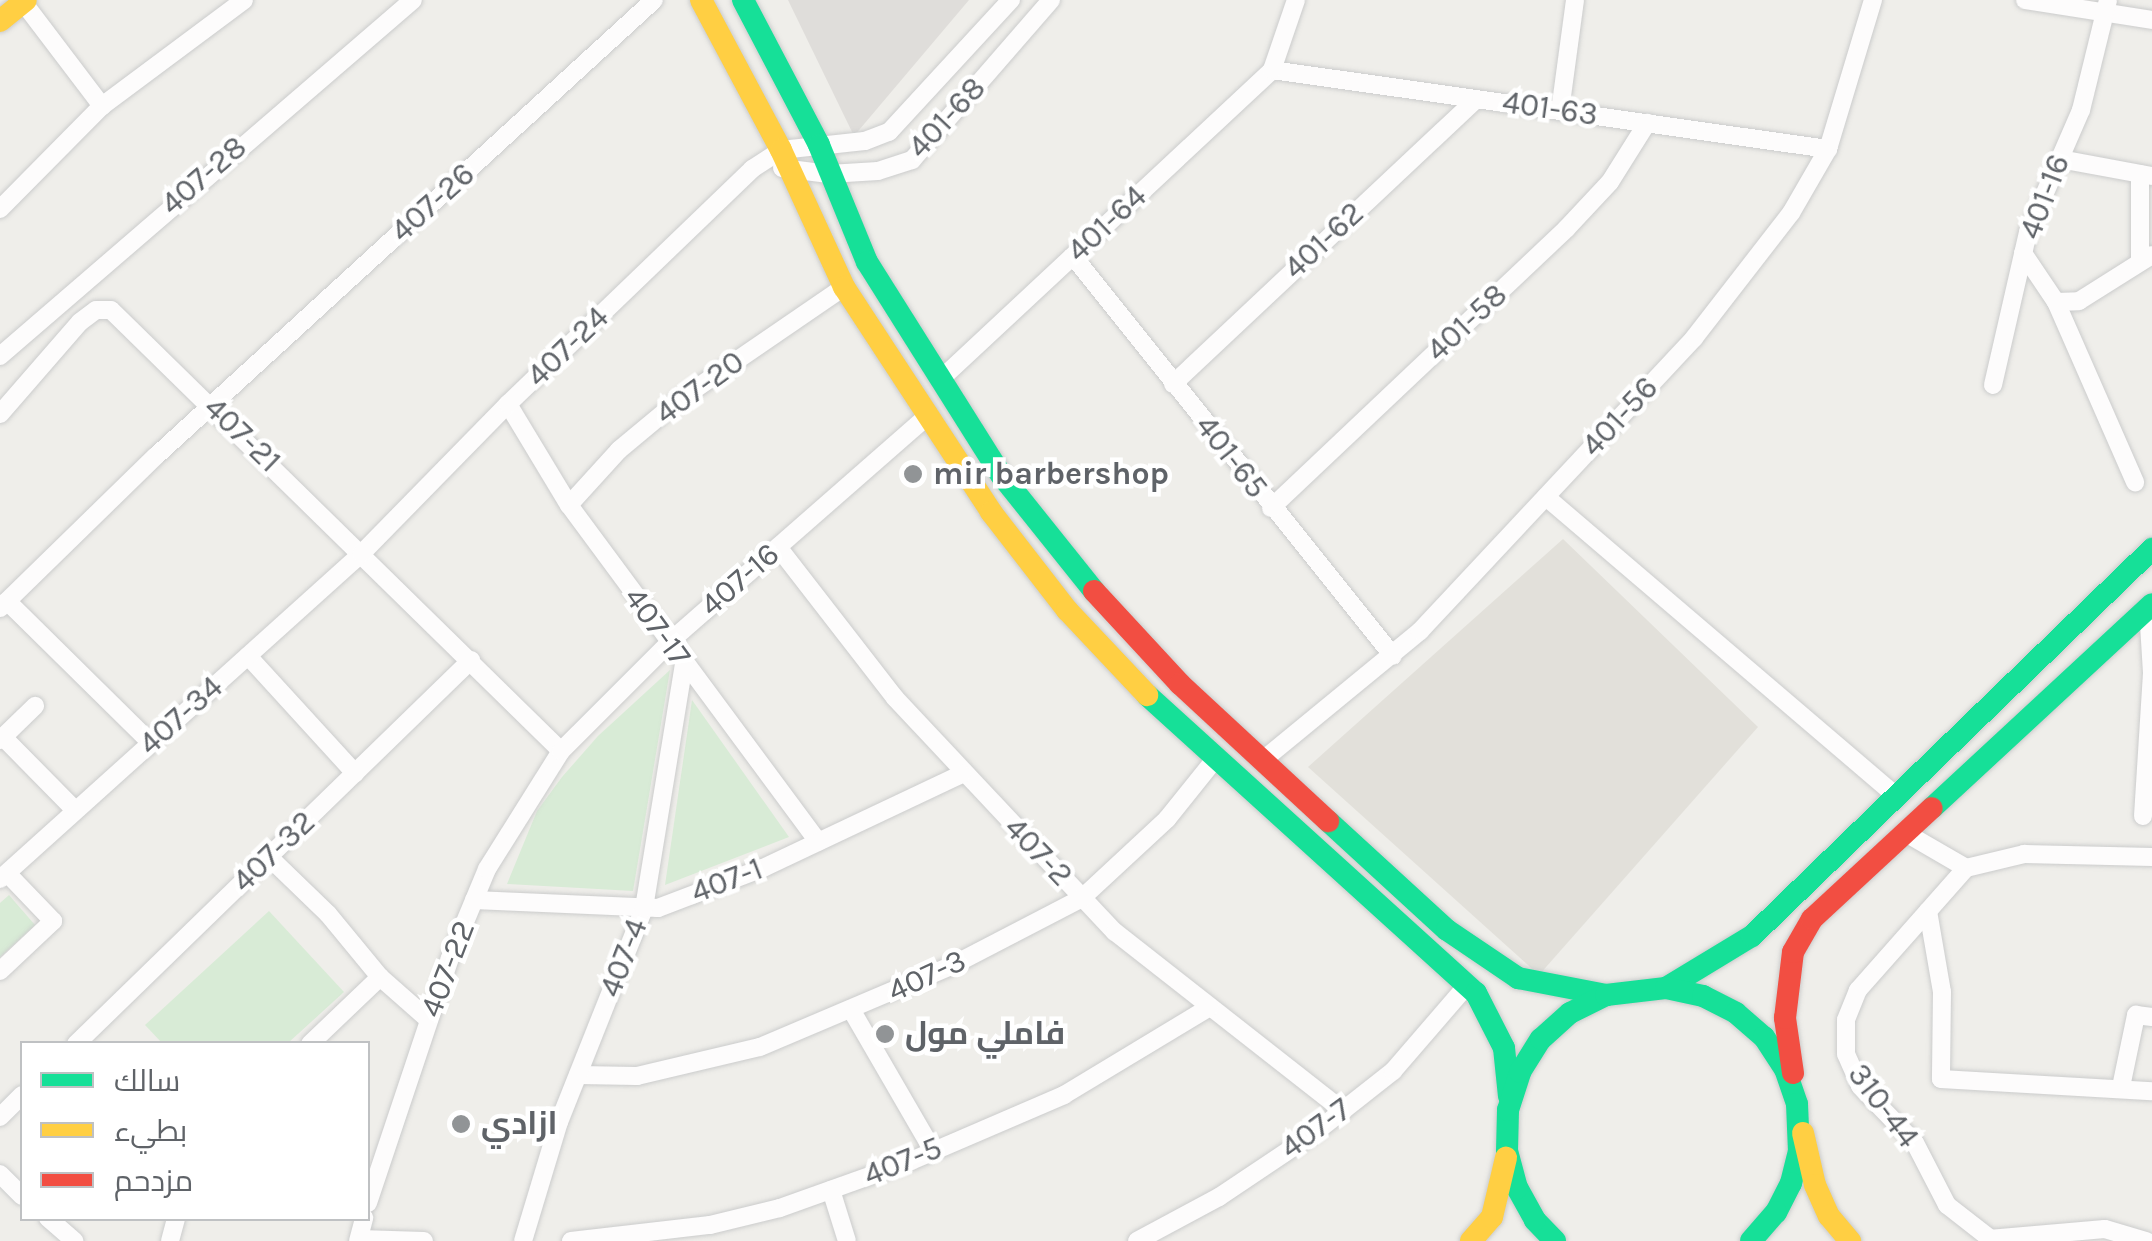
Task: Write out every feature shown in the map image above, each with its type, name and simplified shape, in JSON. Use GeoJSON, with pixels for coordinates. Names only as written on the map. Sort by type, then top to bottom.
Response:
{"type":"FeatureCollection","features":[{"type":"Feature","properties":{"kind":"street"},"geometry":{"type":"LineString","coordinates":[[0,209],[102,106],[244,0]]}},
{"type":"Feature","properties":{"kind":"street","name":"407-28"},"geometry":{"type":"LineString","coordinates":[[0,356],[413,0]]}},
{"type":"Feature","properties":{"kind":"street"},"geometry":{"type":"LineString","coordinates":[[701,0],[785,159],[844,287],[925,418],[1066,610],[1160,708],[1468,984],[1490,1015],[1510,1072],[1508,1151],[1492,1217],[1470,1241]]}},
{"type":"Feature","properties":{"kind":"street"},"geometry":{"type":"LineString","coordinates":[[743,0],[818,145],[866,262],[1002,476],[1070,563],[1180,684],[1482,957],[1518,978],[1606,995],[1666,988],[1720,1004],[1764,1038],[1785,1069],[1815,1185],[1829,1216],[1850,1241]]}},
{"type":"Feature","properties":{"kind":"street","name":"401-68"},"geometry":{"type":"LineString","coordinates":[[785,159],[818,145],[864,141],[889,132],[1011,0]]}},
{"type":"Feature","properties":{"kind":"street","name":"401-68"},"geometry":{"type":"LineString","coordinates":[[785,159],[829,174],[878,171],[912,160],[1051,0]]}},
{"type":"Feature","properties":{"kind":"street"},"geometry":{"type":"LineString","coordinates":[[1272,70],[1296,0]]}},
{"type":"Feature","properties":{"kind":"street"},"geometry":{"type":"LineString","coordinates":[[1560,111],[1575,0]]}},
{"type":"Feature","properties":{"kind":"street","name":"401-56"},"geometry":{"type":"LineString","coordinates":[[1263,760],[1392,656],[1694,338],[1792,213],[1828,149],[1873,0]]}},
{"type":"Feature","properties":{"kind":"street"},"geometry":{"type":"LineString","coordinates":[[2025,0],[2107,6],[2152,20]]}},
{"type":"Feature","properties":{"kind":"street"},"geometry":{"type":"LineString","coordinates":[[0,22],[24,1],[102,106]]}},
{"type":"Feature","properties":{"kind":"street","name":"407-26"},"geometry":{"type":"LineString","coordinates":[[3,605],[212,405],[648,2]]}},
{"type":"Feature","properties":{"kind":"street","name":"401-16"},"geometry":{"type":"LineString","coordinates":[[1993,385],[2024,252],[2081,110],[2107,6]]}},
{"type":"Feature","properties":{"kind":"street","name":"401-63"},"geometry":{"type":"LineString","coordinates":[[1272,70],[1828,149]]}},
{"type":"Feature","properties":{"kind":"street","name":"401-64"},"geometry":{"type":"LineString","coordinates":[[942,378],[1272,70]]}},
{"type":"Feature","properties":{"kind":"street","name":"401-62"},"geometry":{"type":"LineString","coordinates":[[1173,384],[1476,99]]}},
{"type":"Feature","properties":{"kind":"street","name":"401-58"},"geometry":{"type":"LineString","coordinates":[[1271,508],[1566,229],[1610,182],[1647,123]]}},
{"type":"Feature","properties":{"kind":"street","name":"407-24"},"geometry":{"type":"LineString","coordinates":[[362,553],[508,404],[752,169],[785,159]]}},
{"type":"Feature","properties":{"kind":"street"},"geometry":{"type":"LineString","coordinates":[[2056,302],[2079,300],[2146,259],[2146,175],[2060,159]]}},
{"type":"Feature","properties":{"kind":"street"},"geometry":{"type":"LineString","coordinates":[[2024,252],[2056,302],[2136,482]]}},
{"type":"Feature","properties":{"kind":"street","name":"401-65"},"geometry":{"type":"LineString","coordinates":[[1073,256],[1392,656]]}},
{"type":"Feature","properties":{"kind":"street","name":"407-20"},"geometry":{"type":"LineString","coordinates":[[568,505],[618,450],[679,400],[844,287]]}},
{"type":"Feature","properties":{"kind":"street","name":"407-21"},"geometry":{"type":"LineString","coordinates":[[0,414],[80,322],[96,310],[111,310],[561,751]]}},
{"type":"Feature","properties":{"kind":"street","name":"407-17"},"geometry":{"type":"LineString","coordinates":[[508,404],[568,505],[818,842]]}},
{"type":"Feature","properties":{"kind":"street","name":"407-16"},"geometry":{"type":"LineString","coordinates":[[561,751],[668,643],[925,418]]}},
{"type":"Feature","properties":{"kind":"street"},"geometry":{"type":"LineString","coordinates":[[1546,497],[1895,796]]}},
{"type":"Feature","properties":{"kind":"street","name":"407-2"},"geometry":{"type":"LineString","coordinates":[[778,547],[895,698],[962,774],[1115,932],[1343,1111]]}},
{"type":"Feature","properties":{"kind":"street"},"geometry":{"type":"LineString","coordinates":[[1666,988],[1752,936],[2152,549]]}},
{"type":"Feature","properties":{"kind":"street","name":"407-34"},"geometry":{"type":"LineString","coordinates":[[4,876],[362,553]]}},
{"type":"Feature","properties":{"kind":"street"},"geometry":{"type":"LineString","coordinates":[[3,605],[150,742]]}},
{"type":"Feature","properties":{"kind":"street"},"geometry":{"type":"LineString","coordinates":[[2143,816],[2152,673],[2150,605]]}},
{"type":"Feature","properties":{"kind":"street"},"geometry":{"type":"LineString","coordinates":[[1752,1241],[1776,1212],[1791,1183],[1799,1151],[1798,1111],[1785,1018],[1793,952],[1812,918],[2150,605]]}},
{"type":"Feature","properties":{"kind":"street"},"geometry":{"type":"LineString","coordinates":[[248,656],[355,773]]}},
{"type":"Feature","properties":{"kind":"street","name":"407-32"},"geometry":{"type":"LineString","coordinates":[[79,1041],[471,660]]}},
{"type":"Feature","properties":{"kind":"street","name":"407-4"},"geometry":{"type":"LineString","coordinates":[[523,1241],[578,1075],[644,908],[684,664]]}},
{"type":"Feature","properties":{"kind":"street"},"geometry":{"type":"LineString","coordinates":[[35,706],[1,738],[75,810]]}},
{"type":"Feature","properties":{"kind":"street","name":"407-22"},"geometry":{"type":"LineString","coordinates":[[370,1197],[474,900],[487,870],[561,751]]}},
{"type":"Feature","properties":{"kind":"street","name":"407-3"},"geometry":{"type":"LineString","coordinates":[[578,1075],[638,1076],[760,1048],[852,1011],[1082,898],[1166,818],[1216,758]]}},
{"type":"Feature","properties":{"kind":"street","name":"407-1"},"geometry":{"type":"LineString","coordinates":[[474,900],[658,908],[818,842],[962,774]]}},
{"type":"Feature","properties":{"kind":"street"},"geometry":{"type":"LineString","coordinates":[[1904,832],[1966,868],[2024,854],[2152,857]]}},
{"type":"Feature","properties":{"kind":"street"},"geometry":{"type":"LineString","coordinates":[[269,858],[328,914],[380,977],[429,1020]]}},
{"type":"Feature","properties":{"kind":"street","name":"310-44"},"geometry":{"type":"LineString","coordinates":[[1966,868],[1858,990],[1846,1020],[1846,1054],[1860,1086],[1915,1143],[1947,1205],[1991,1240]]}},
{"type":"Feature","properties":{"kind":"street"},"geometry":{"type":"LineString","coordinates":[[0,971],[53,922],[4,876]]}},
{"type":"Feature","properties":{"kind":"street"},"geometry":{"type":"LineString","coordinates":[[1928,912],[1942,992],[1941,1080],[2121,1086],[2152,1091]]}},
{"type":"Feature","properties":{"kind":"street"},"geometry":{"type":"LineString","coordinates":[[313,1041],[380,977]]}},
{"type":"Feature","properties":{"kind":"street","name":"407-7"},"geometry":{"type":"LineString","coordinates":[[1137,1241],[1219,1197],[1343,1111],[1392,1071],[1468,984]]}},
{"type":"Feature","properties":{"kind":"street"},"geometry":{"type":"LineString","coordinates":[[1508,1110],[1520,1072],[1541,1039],[1570,1012],[1606,995]]}},
{"type":"Feature","properties":{"kind":"street","name":"407-5"},"geometry":{"type":"LineString","coordinates":[[571,1241],[710,1224],[831,1190],[1064,1095],[1210,1007]]}},
{"type":"Feature","properties":{"kind":"street"},"geometry":{"type":"LineString","coordinates":[[852,1011],[932,1151]]}},
{"type":"Feature","properties":{"kind":"street"},"geometry":{"type":"LineString","coordinates":[[2121,1086],[2136,1015],[2152,1017]]}},
{"type":"Feature","properties":{"kind":"street"},"geometry":{"type":"LineString","coordinates":[[0,1116],[20,1097]]}},
{"type":"Feature","properties":{"kind":"street"},"geometry":{"type":"LineString","coordinates":[[1508,1151],[1517,1188],[1535,1220],[1555,1241]]}},
{"type":"Feature","properties":{"kind":"street"},"geometry":{"type":"LineString","coordinates":[[0,1174],[20,1194]]}},
{"type":"Feature","properties":{"kind":"street"},"geometry":{"type":"LineString","coordinates":[[831,1190],[847,1241]]}},
{"type":"Feature","properties":{"kind":"street"},"geometry":{"type":"LineString","coordinates":[[51,1221],[74,1241]]}},
{"type":"Feature","properties":{"kind":"street"},"geometry":{"type":"LineString","coordinates":[[1991,1240],[2106,1229],[2146,1241]]}},
{"type":"Feature","properties":{"kind":"street"},"geometry":{"type":"LineString","coordinates":[[358,1240],[424,1241]]}},
{"type":"Feature","properties":{"kind":"shaded area"},"geometry":{"type":"Polygon","coordinates":[[[788,0],[969,0],[854,136],[788,0]]]}},
{"type":"Feature","properties":{"kind":"shaded area"},"geometry":{"type":"Polygon","coordinates":[[[1563,539],[1758,727],[1539,975],[1308,767],[1563,539]]]}},
{"type":"Feature","properties":{"kind":"green space"},"geometry":{"type":"Polygon","coordinates":[[[670,670],[633,891],[507,884],[537,811],[562,777],[598,736],[670,670]]]}},
{"type":"Feature","properties":{"kind":"green space"},"geometry":{"type":"Polygon","coordinates":[[[692,700],[789,837],[665,885],[692,700]]]}},
{"type":"Feature","properties":{"kind":"green space"},"geometry":{"type":"Polygon","coordinates":[[[9,895],[35,925],[0,957],[0,903],[9,895]]]}},
{"type":"Feature","properties":{"kind":"green space"},"geometry":{"type":"Polygon","coordinates":[[[269,911],[344,992],[290,1041],[160,1041],[145,1025],[269,911]]]}},
{"type":"Feature","properties":{"kind":"traffic: fast"},"geometry":{"type":"LineString","coordinates":[[743,0],[819,145],[867,262],[1002,476],[1094,591]]}},
{"type":"Feature","properties":{"kind":"traffic: fast"},"geometry":{"type":"LineString","coordinates":[[1666,988],[1752,936],[2152,549]]}},
{"type":"Feature","properties":{"kind":"traffic: fast"},"geometry":{"type":"LineString","coordinates":[[1932,808],[2152,604]]}},
{"type":"Feature","properties":{"kind":"traffic: fast"},"geometry":{"type":"LineString","coordinates":[[1147,695],[1476,993],[1504,1048],[1509,1096]]}},
{"type":"Feature","properties":{"kind":"traffic: fast"},"geometry":{"type":"LineString","coordinates":[[1328,821],[1447,930],[1518,978],[1606,995]]}},
{"type":"Feature","properties":{"kind":"traffic: fast"},"geometry":{"type":"LineString","coordinates":[[1555,1241],[1535,1220],[1517,1188],[1507,1151],[1508,1110],[1520,1072],[1541,1039],[1570,1013],[1606,995],[1666,988],[1703,996],[1736,1013],[1764,1037],[1785,1069],[1797,1104],[1799,1151],[1791,1183],[1776,1212],[1751,1241]]}},
{"type":"Feature","properties":{"kind":"traffic: slow"},"geometry":{"type":"LineString","coordinates":[[0,21],[26,0]]}},
{"type":"Feature","properties":{"kind":"traffic: slow"},"geometry":{"type":"LineString","coordinates":[[701,0],[781,150],[844,287],[991,512],[1067,610],[1147,695]]}},
{"type":"Feature","properties":{"kind":"traffic: slow"},"geometry":{"type":"LineString","coordinates":[[1803,1133],[1815,1185],[1829,1216],[1850,1241]]}},
{"type":"Feature","properties":{"kind":"traffic: slow"},"geometry":{"type":"LineString","coordinates":[[1471,1241],[1492,1217],[1506,1158]]}},
{"type":"Feature","properties":{"kind":"traffic: jam"},"geometry":{"type":"LineString","coordinates":[[1094,591],[1180,684],[1328,821]]}},
{"type":"Feature","properties":{"kind":"traffic: jam"},"geometry":{"type":"LineString","coordinates":[[1793,1073],[1785,1018],[1793,952],[1812,919],[1932,808]]}},
{"type":"Feature","properties":{"kind":"place","name":"mir barbershop"},"geometry":{"type":"Point","coordinates":[913,474]}},
{"type":"Feature","properties":{"kind":"place","name":"فاملي مول"},"geometry":{"type":"Point","coordinates":[885,1034]}},
{"type":"Feature","properties":{"kind":"place","name":"ازادي"},"geometry":{"type":"Point","coordinates":[461,1124]}}]}
